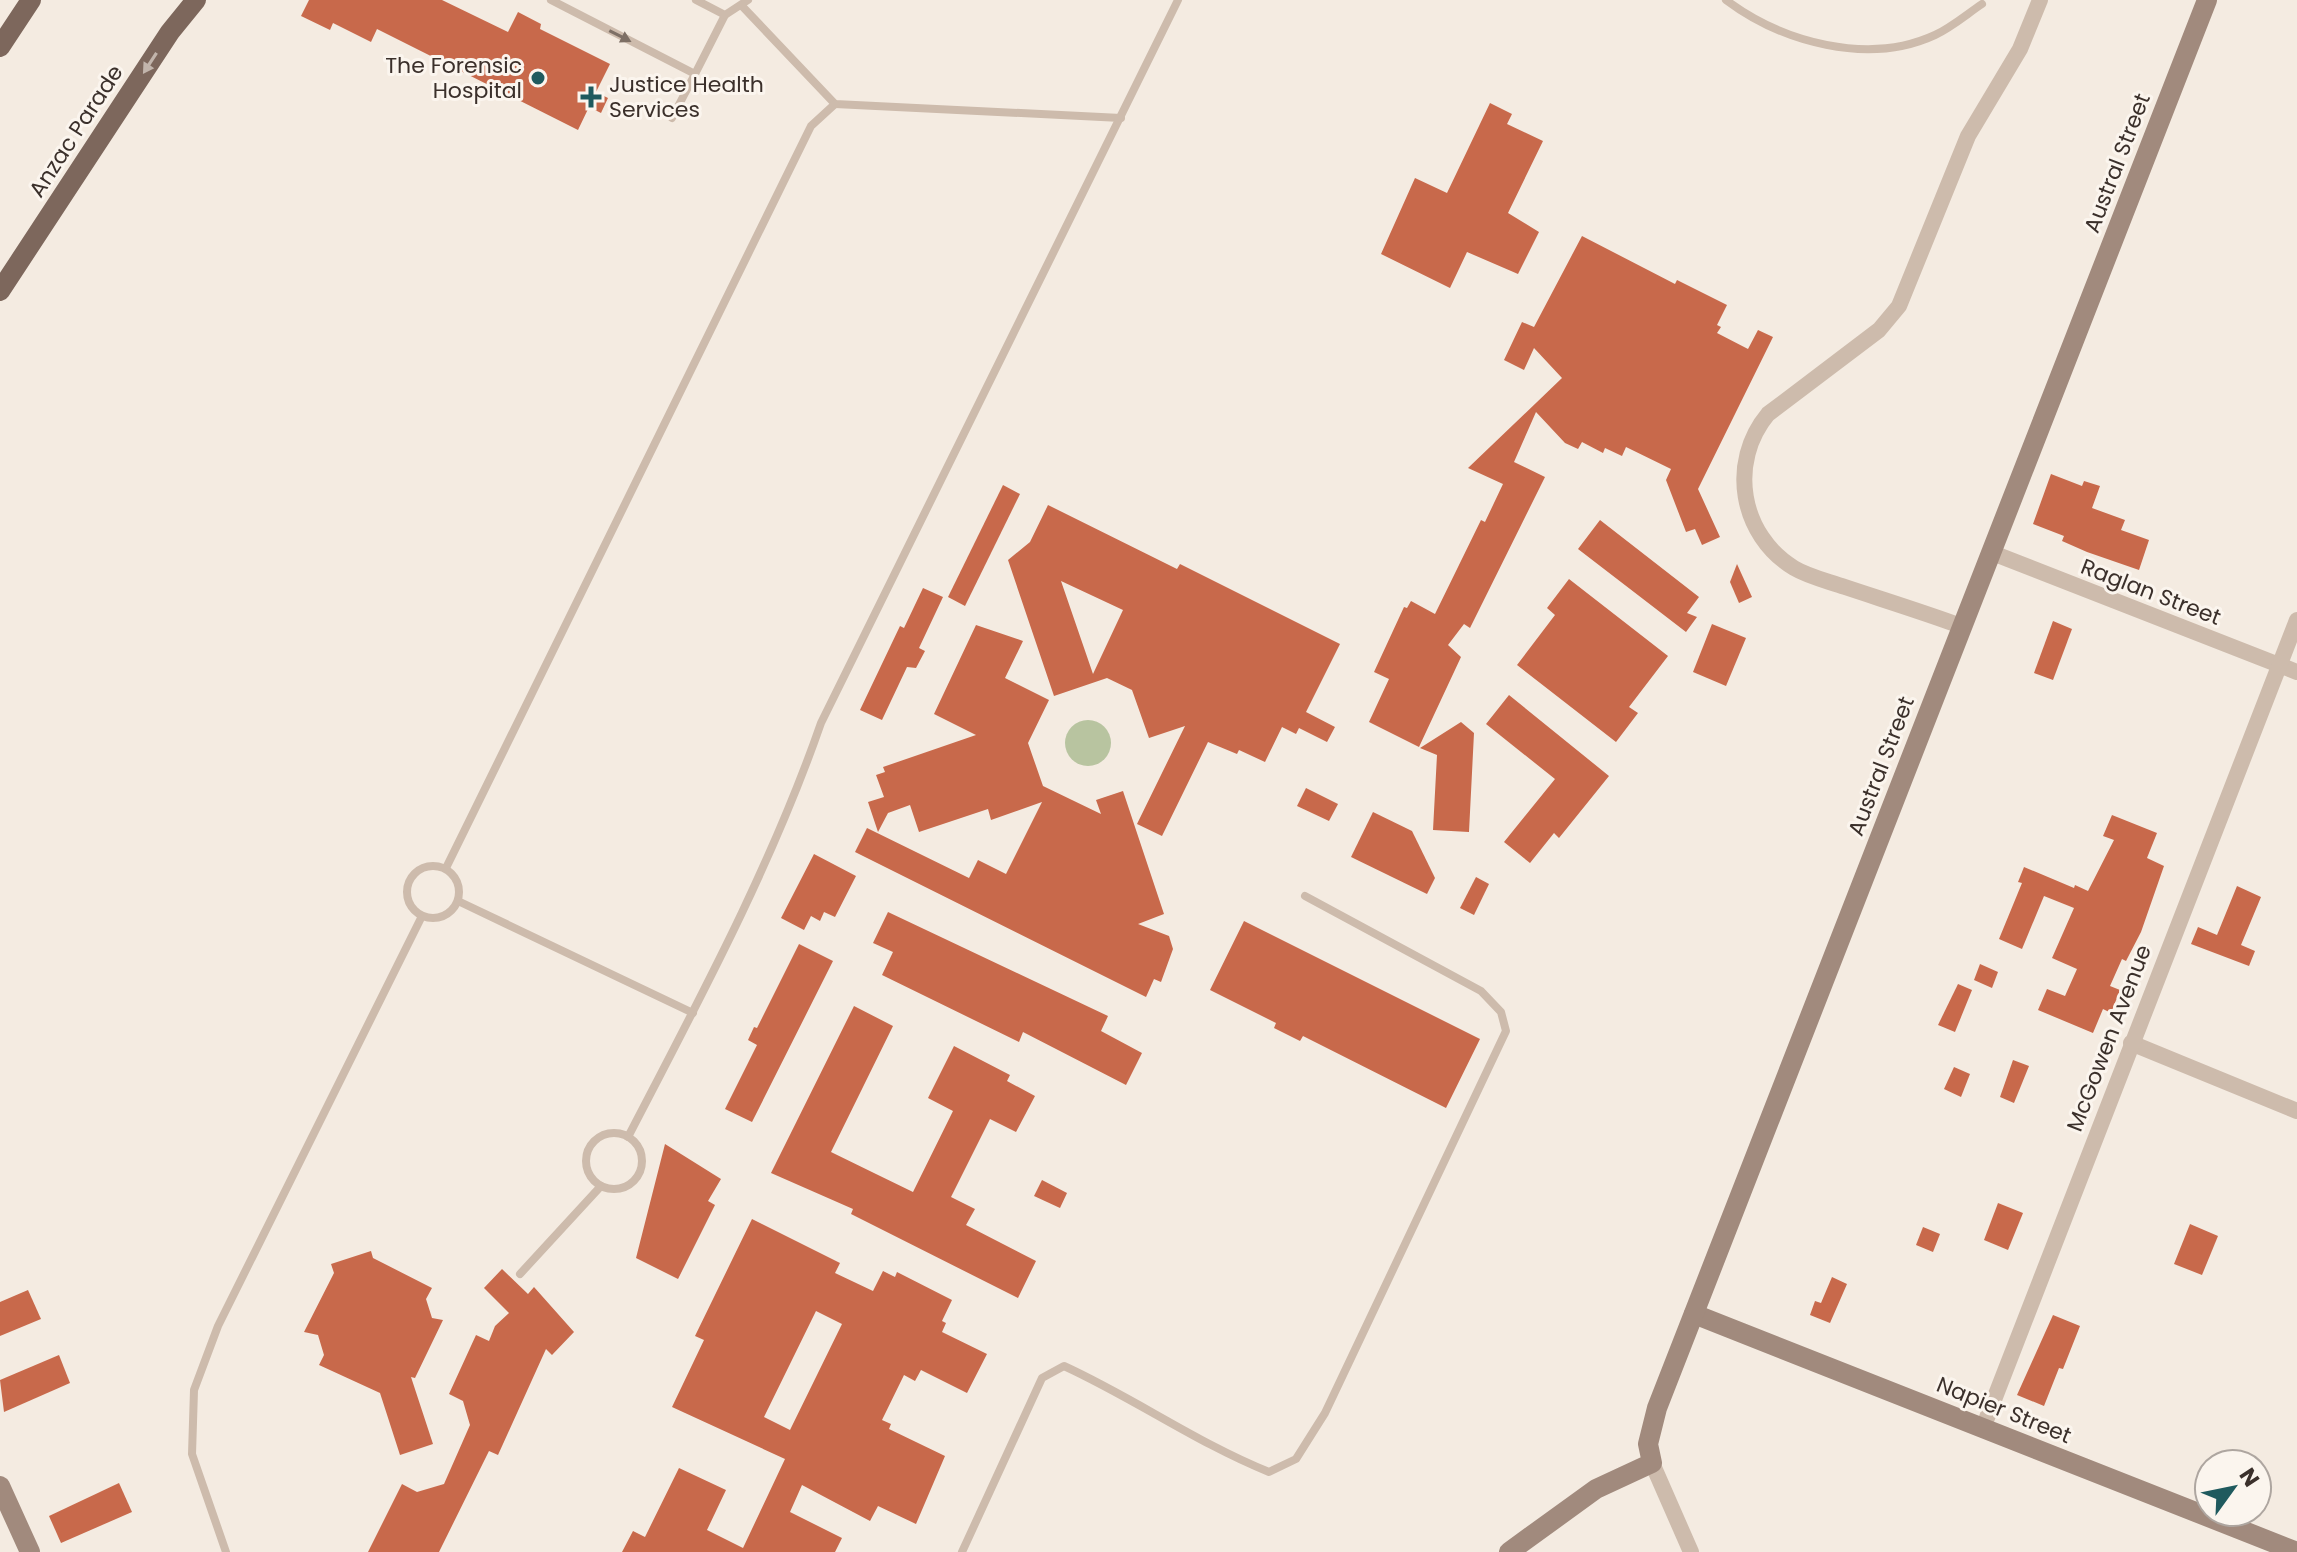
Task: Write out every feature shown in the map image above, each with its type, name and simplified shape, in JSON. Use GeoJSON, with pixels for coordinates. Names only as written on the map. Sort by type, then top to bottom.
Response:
{"type":"FeatureCollection","features":[{"type":"Feature","properties":{"kind":"main road"},"geometry":{"type":"LineString","coordinates":[[0,47],[31,0]]}},
{"type":"Feature","properties":{"kind":"main road","name":"Anzac Parade"},"geometry":{"type":"LineString","coordinates":[[0,291],[170,32],[196,0]]}},
{"type":"Feature","properties":{"kind":"street"},"geometry":{"type":"LineString","coordinates":[[1961,626],[1810,575],[1785,561],[1763,537],[1752,517],[1744,490],[1744,461],[1758,426],[1768,414],[1879,330],[1899,306],[1968,136],[2020,49],[2040,0]]}},
{"type":"Feature","properties":{"kind":"street","name":"Austral Street"},"geometry":{"type":"LineString","coordinates":[[1691,1552],[1652,1463],[1648,1444],[1650,1429],[2207,0]]}},
{"type":"Feature","properties":{"kind":"street","name":"Raglan Street"},"geometry":{"type":"LineString","coordinates":[[1990,552],[2297,672]]}},
{"type":"Feature","properties":{"kind":"street","name":"McGowen Avenue"},"geometry":{"type":"LineString","coordinates":[[1983,1428],[2297,620]]}},
{"type":"Feature","properties":{"kind":"street"},"geometry":{"type":"LineString","coordinates":[[2131,1043],[2297,1111]]}},
{"type":"Feature","properties":{"kind":"street","name":"Napier Street"},"geometry":{"type":"LineString","coordinates":[[1694,1314],[2293,1546]]}},
{"type":"Feature","properties":{"kind":"street"},"geometry":{"type":"LineString","coordinates":[[1509,1552],[1596,1489],[1652,1463]]}},
{"type":"Feature","properties":{"kind":"street"},"geometry":{"type":"LineString","coordinates":[[0,1486],[30,1552]]}},
{"type":"Feature","properties":{"kind":"lane"},"geometry":{"type":"LineString","coordinates":[[551,0],[695,74]]}},
{"type":"Feature","properties":{"kind":"lane"},"geometry":{"type":"LineString","coordinates":[[696,0],[725,15]]}},
{"type":"Feature","properties":{"kind":"lane"},"geometry":{"type":"LineString","coordinates":[[628,1137],[693,1013],[794,803],[821,723],[1121,118],[1143,65],[1178,0]]}},
{"type":"Feature","properties":{"kind":"lane"},"geometry":{"type":"LineString","coordinates":[[1726,0],[1753,20],[1808,40],[1875,51],[1935,35],[1982,4]]}},
{"type":"Feature","properties":{"kind":"lane"},"geometry":{"type":"LineString","coordinates":[[672,118],[725,15],[745,3],[835,104]]}},
{"type":"Feature","properties":{"kind":"lane"},"geometry":{"type":"LineString","coordinates":[[446,868],[811,126],[835,104],[1121,118]]}},
{"type":"Feature","properties":{"kind":"lane"},"geometry":{"type":"LineString","coordinates":[[426,866],[446,868],[456,877],[460,889],[458,901],[447,914],[422,916],[409,900],[410,880],[426,866]]}},
{"type":"Feature","properties":{"kind":"lane"},"geometry":{"type":"LineString","coordinates":[[962,1552],[1042,1378],[1064,1366],[1119,1391],[1229,1456],[1269,1472],[1296,1459],[1325,1413],[1506,1031],[1501,1012],[1481,991],[1305,896]]}},
{"type":"Feature","properties":{"kind":"lane"},"geometry":{"type":"LineString","coordinates":[[458,901],[693,1013]]}},
{"type":"Feature","properties":{"kind":"lane"},"geometry":{"type":"LineString","coordinates":[[226,1552],[192,1454],[194,1390],[218,1326],[422,916]]}},
{"type":"Feature","properties":{"kind":"lane"},"geometry":{"type":"LineString","coordinates":[[611,1133],[628,1137],[635,1144],[642,1161],[635,1179],[619,1189],[601,1186],[589,1173],[590,1147],[611,1133]]}},
{"type":"Feature","properties":{"kind":"lane"},"geometry":{"type":"LineString","coordinates":[[520,1274],[601,1186]]}},
{"type":"Feature","properties":{"kind":"green space"},"geometry":{"type":"Polygon","coordinates":[[[1088,720],[1104,727],[1111,743],[1104,759],[1088,766],[1072,759],[1065,743],[1072,727],[1088,720]]]}},
{"type":"Feature","properties":{"kind":"building","name":"The Forensic Hospital"},"geometry":{"type":"Polygon","coordinates":[[[309,0],[442,0],[508,32],[518,12],[541,24],[540,29],[610,64],[596,92],[608,98],[601,113],[589,107],[578,130],[377,29],[371,42],[333,23],[330,30],[301,16],[309,0]]]}},
{"type":"Feature","properties":{"kind":"building"},"geometry":{"type":"Polygon","coordinates":[[[1490,103],[1512,114],[1507,124],[1543,141],[1508,213],[1539,232],[1518,274],[1467,252],[1450,288],[1381,254],[1415,178],[1447,193],[1490,103]]]}},
{"type":"Feature","properties":{"kind":"building"},"geometry":{"type":"Polygon","coordinates":[[[1582,236],[1675,284],[1677,280],[1727,305],[1717,325],[1721,327],[1717,333],[1748,349],[1758,330],[1773,337],[1698,489],[1720,537],[1702,545],[1695,529],[1686,532],[1666,480],[1671,469],[1626,447],[1622,456],[1605,448],[1603,453],[1582,442],[1578,449],[1565,443],[1536,412],[1514,462],[1545,477],[1470,628],[1464,624],[1448,645],[1461,657],[1419,747],[1369,722],[1389,679],[1374,672],[1404,607],[1407,608],[1411,601],[1435,614],[1481,520],[1485,522],[1503,484],[1468,468],[1562,378],[1534,348],[1524,370],[1504,360],[1522,322],[1534,327],[1582,236]]]}},
{"type":"Feature","properties":{"kind":"building"},"geometry":{"type":"Polygon","coordinates":[[[2051,474],[2082,486],[2084,481],[2100,486],[2092,508],[2125,520],[2121,530],[2149,540],[2139,570],[2087,552],[2062,541],[2064,536],[2033,524],[2051,474]]]}},
{"type":"Feature","properties":{"kind":"building"},"geometry":{"type":"Polygon","coordinates":[[[1003,485],[1020,494],[965,606],[948,597],[1003,485]]]}},
{"type":"Feature","properties":{"kind":"building"},"geometry":{"type":"Polygon","coordinates":[[[1048,505],[1177,569],[1180,564],[1340,644],[1306,712],[1335,727],[1327,742],[1299,728],[1296,734],[1282,727],[1265,762],[1239,750],[1237,754],[1208,742],[1162,836],[1137,824],[1185,726],[1149,738],[1132,690],[1107,678],[1054,696],[1008,560],[1030,542],[1048,505]],[[1061,581],[1093,674],[1123,610],[1061,581]]]}},
{"type":"Feature","properties":{"kind":"building"},"geometry":{"type":"Polygon","coordinates":[[[1600,520],[1699,597],[1687,613],[1697,617],[1686,632],[1578,549],[1600,520]]]}},
{"type":"Feature","properties":{"kind":"building"},"geometry":{"type":"Polygon","coordinates":[[[1737,564],[1752,597],[1739,603],[1730,582],[1737,564]]]}},
{"type":"Feature","properties":{"kind":"building"},"geometry":{"type":"Polygon","coordinates":[[[1569,579],[1668,656],[1629,707],[1638,713],[1616,742],[1517,665],[1555,615],[1547,608],[1569,579]]]}},
{"type":"Feature","properties":{"kind":"building"},"geometry":{"type":"Polygon","coordinates":[[[923,588],[943,597],[919,648],[925,651],[916,668],[907,667],[882,720],[860,710],[900,626],[904,628],[923,588]]]}},
{"type":"Feature","properties":{"kind":"building"},"geometry":{"type":"Polygon","coordinates":[[[2053,621],[2072,629],[2053,680],[2034,673],[2053,621]]]}},
{"type":"Feature","properties":{"kind":"building"},"geometry":{"type":"Polygon","coordinates":[[[1712,624],[1746,638],[1726,686],[1693,672],[1712,624]]]}},
{"type":"Feature","properties":{"kind":"building"},"geometry":{"type":"Polygon","coordinates":[[[976,625],[1023,641],[1005,678],[1049,700],[1028,743],[1043,786],[1101,814],[1096,800],[1123,791],[1164,914],[1138,924],[1169,936],[1173,949],[1161,982],[1154,979],[1146,997],[855,852],[867,828],[969,878],[978,860],[1006,874],[1042,802],[991,820],[988,809],[919,832],[910,805],[888,813],[878,832],[868,802],[884,797],[876,775],[885,772],[883,767],[976,735],[934,714],[976,625]]]}},
{"type":"Feature","properties":{"kind":"building"},"geometry":{"type":"Polygon","coordinates":[[[1509,695],[1609,776],[1559,838],[1554,833],[1530,863],[1504,842],[1555,779],[1486,724],[1509,695]]]}},
{"type":"Feature","properties":{"kind":"building"},"geometry":{"type":"Polygon","coordinates":[[[1461,722],[1474,733],[1469,832],[1433,830],[1437,755],[1420,748],[1461,722]]]}},
{"type":"Feature","properties":{"kind":"building"},"geometry":{"type":"Polygon","coordinates":[[[1306,788],[1338,804],[1329,821],[1297,806],[1306,788]]]}},
{"type":"Feature","properties":{"kind":"building"},"geometry":{"type":"Polygon","coordinates":[[[1373,812],[1412,831],[1435,878],[1427,894],[1351,857],[1373,812]]]}},
{"type":"Feature","properties":{"kind":"building"},"geometry":{"type":"Polygon","coordinates":[[[2112,815],[2157,833],[2147,858],[2164,866],[2141,932],[2126,961],[2122,959],[2110,986],[2120,990],[2111,1013],[2103,1009],[2093,1033],[2038,1010],[2047,989],[2065,996],[2077,969],[2052,958],[2074,908],[2044,896],[2022,949],[1999,939],[2022,883],[2018,882],[2024,867],[2088,891],[2114,840],[2103,836],[2112,815]]]}},
{"type":"Feature","properties":{"kind":"building"},"geometry":{"type":"Polygon","coordinates":[[[814,854],[856,876],[835,917],[824,912],[820,921],[811,916],[804,930],[781,918],[814,854]]]}},
{"type":"Feature","properties":{"kind":"building"},"geometry":{"type":"Polygon","coordinates":[[[1476,877],[1489,884],[1474,915],[1460,908],[1476,877]]]}},
{"type":"Feature","properties":{"kind":"building"},"geometry":{"type":"Polygon","coordinates":[[[2237,886],[2261,897],[2241,945],[2255,951],[2249,966],[2191,944],[2198,927],[2217,935],[2237,886]]]}},
{"type":"Feature","properties":{"kind":"building"},"geometry":{"type":"Polygon","coordinates":[[[888,912],[1108,1016],[1101,1031],[1142,1053],[1126,1085],[1023,1032],[1019,1042],[882,975],[893,952],[873,943],[888,912]]]}},
{"type":"Feature","properties":{"kind":"building"},"geometry":{"type":"Polygon","coordinates":[[[1244,921],[1480,1039],[1446,1108],[1303,1036],[1300,1041],[1274,1028],[1276,1023],[1210,990],[1244,921]]]}},
{"type":"Feature","properties":{"kind":"building"},"geometry":{"type":"Polygon","coordinates":[[[799,944],[833,961],[752,1122],[725,1109],[757,1045],[748,1040],[799,944]]]}},
{"type":"Feature","properties":{"kind":"building"},"geometry":{"type":"Polygon","coordinates":[[[1980,964],[1998,972],[1992,988],[1974,980],[1980,964]]]}},
{"type":"Feature","properties":{"kind":"building"},"geometry":{"type":"Polygon","coordinates":[[[1958,984],[1972,990],[1955,1032],[1938,1025],[1958,984]]]}},
{"type":"Feature","properties":{"kind":"building"},"geometry":{"type":"Polygon","coordinates":[[[854,1006],[893,1026],[831,1152],[913,1192],[953,1111],[928,1098],[954,1046],[1010,1075],[1007,1081],[1035,1096],[1016,1132],[990,1119],[951,1197],[975,1209],[966,1225],[1036,1261],[1018,1298],[851,1214],[853,1209],[771,1173],[854,1006]]]}},
{"type":"Feature","properties":{"kind":"building"},"geometry":{"type":"Polygon","coordinates":[[[2013,1060],[2029,1066],[2014,1103],[2000,1097],[2013,1060]]]}},
{"type":"Feature","properties":{"kind":"building"},"geometry":{"type":"Polygon","coordinates":[[[1954,1067],[1970,1074],[1961,1097],[1944,1089],[1954,1067]]]}},
{"type":"Feature","properties":{"kind":"building"},"geometry":{"type":"Polygon","coordinates":[[[665,1144],[721,1179],[708,1201],[715,1205],[678,1279],[636,1258],[665,1144]]]}},
{"type":"Feature","properties":{"kind":"building"},"geometry":{"type":"Polygon","coordinates":[[[1042,1180],[1067,1193],[1060,1208],[1034,1196],[1042,1180]]]}},
{"type":"Feature","properties":{"kind":"building"},"geometry":{"type":"Polygon","coordinates":[[[1998,1203],[2023,1213],[2008,1250],[1984,1240],[1998,1203]]]}},
{"type":"Feature","properties":{"kind":"building"},"geometry":{"type":"Polygon","coordinates":[[[752,1219],[840,1263],[835,1273],[873,1291],[883,1271],[895,1277],[897,1272],[952,1300],[942,1321],[946,1323],[942,1332],[987,1354],[967,1393],[921,1370],[915,1381],[904,1375],[882,1420],[891,1424],[889,1429],[945,1456],[916,1524],[878,1506],[870,1521],[802,1485],[790,1512],[842,1538],[835,1552],[622,1552],[633,1531],[645,1537],[679,1468],[726,1490],[707,1530],[743,1548],[785,1459],[672,1407],[704,1340],[695,1336],[752,1219]],[[816,1311],[764,1417],[790,1430],[842,1324],[816,1311]]]}},
{"type":"Feature","properties":{"kind":"building"},"geometry":{"type":"Polygon","coordinates":[[[2190,1224],[2218,1236],[2202,1275],[2174,1264],[2190,1224]]]}},
{"type":"Feature","properties":{"kind":"building"},"geometry":{"type":"Polygon","coordinates":[[[1923,1227],[1940,1234],[1933,1252],[1916,1245],[1923,1227]]]}},
{"type":"Feature","properties":{"kind":"building"},"geometry":{"type":"Polygon","coordinates":[[[371,1251],[373,1258],[432,1288],[426,1299],[432,1318],[443,1320],[415,1378],[411,1377],[433,1444],[400,1455],[380,1393],[319,1365],[324,1355],[318,1335],[304,1332],[334,1273],[331,1264],[371,1251]]]}},
{"type":"Feature","properties":{"kind":"building"},"geometry":{"type":"Polygon","coordinates":[[[502,1269],[528,1294],[534,1287],[574,1332],[552,1355],[546,1349],[498,1455],[489,1451],[439,1552],[368,1552],[402,1484],[417,1492],[444,1484],[470,1425],[463,1401],[449,1394],[476,1335],[489,1341],[495,1326],[509,1313],[484,1288],[502,1269]]]}},
{"type":"Feature","properties":{"kind":"building"},"geometry":{"type":"Polygon","coordinates":[[[1832,1277],[1847,1284],[1830,1323],[1810,1315],[1815,1301],[1821,1303],[1832,1277]]]}},
{"type":"Feature","properties":{"kind":"building"},"geometry":{"type":"Polygon","coordinates":[[[28,1290],[41,1319],[0,1336],[0,1302],[28,1290]]]}},
{"type":"Feature","properties":{"kind":"building"},"geometry":{"type":"Polygon","coordinates":[[[2053,1315],[2080,1326],[2044,1406],[2017,1395],[2053,1315]]]}},
{"type":"Feature","properties":{"kind":"building"},"geometry":{"type":"Polygon","coordinates":[[[59,1355],[70,1383],[4,1412],[0,1380],[59,1355]]]}},
{"type":"Feature","properties":{"kind":"building"},"geometry":{"type":"Polygon","coordinates":[[[119,1483],[132,1512],[61,1543],[49,1516],[119,1483]]]}},
{"type":"Feature","properties":{"kind":"place","name":"The Forensic Hospital"},"geometry":{"type":"Point","coordinates":[538,78]}},
{"type":"Feature","properties":{"kind":"place","name":"Justice Health Services"},"geometry":{"type":"Point","coordinates":[591,97]}}]}
